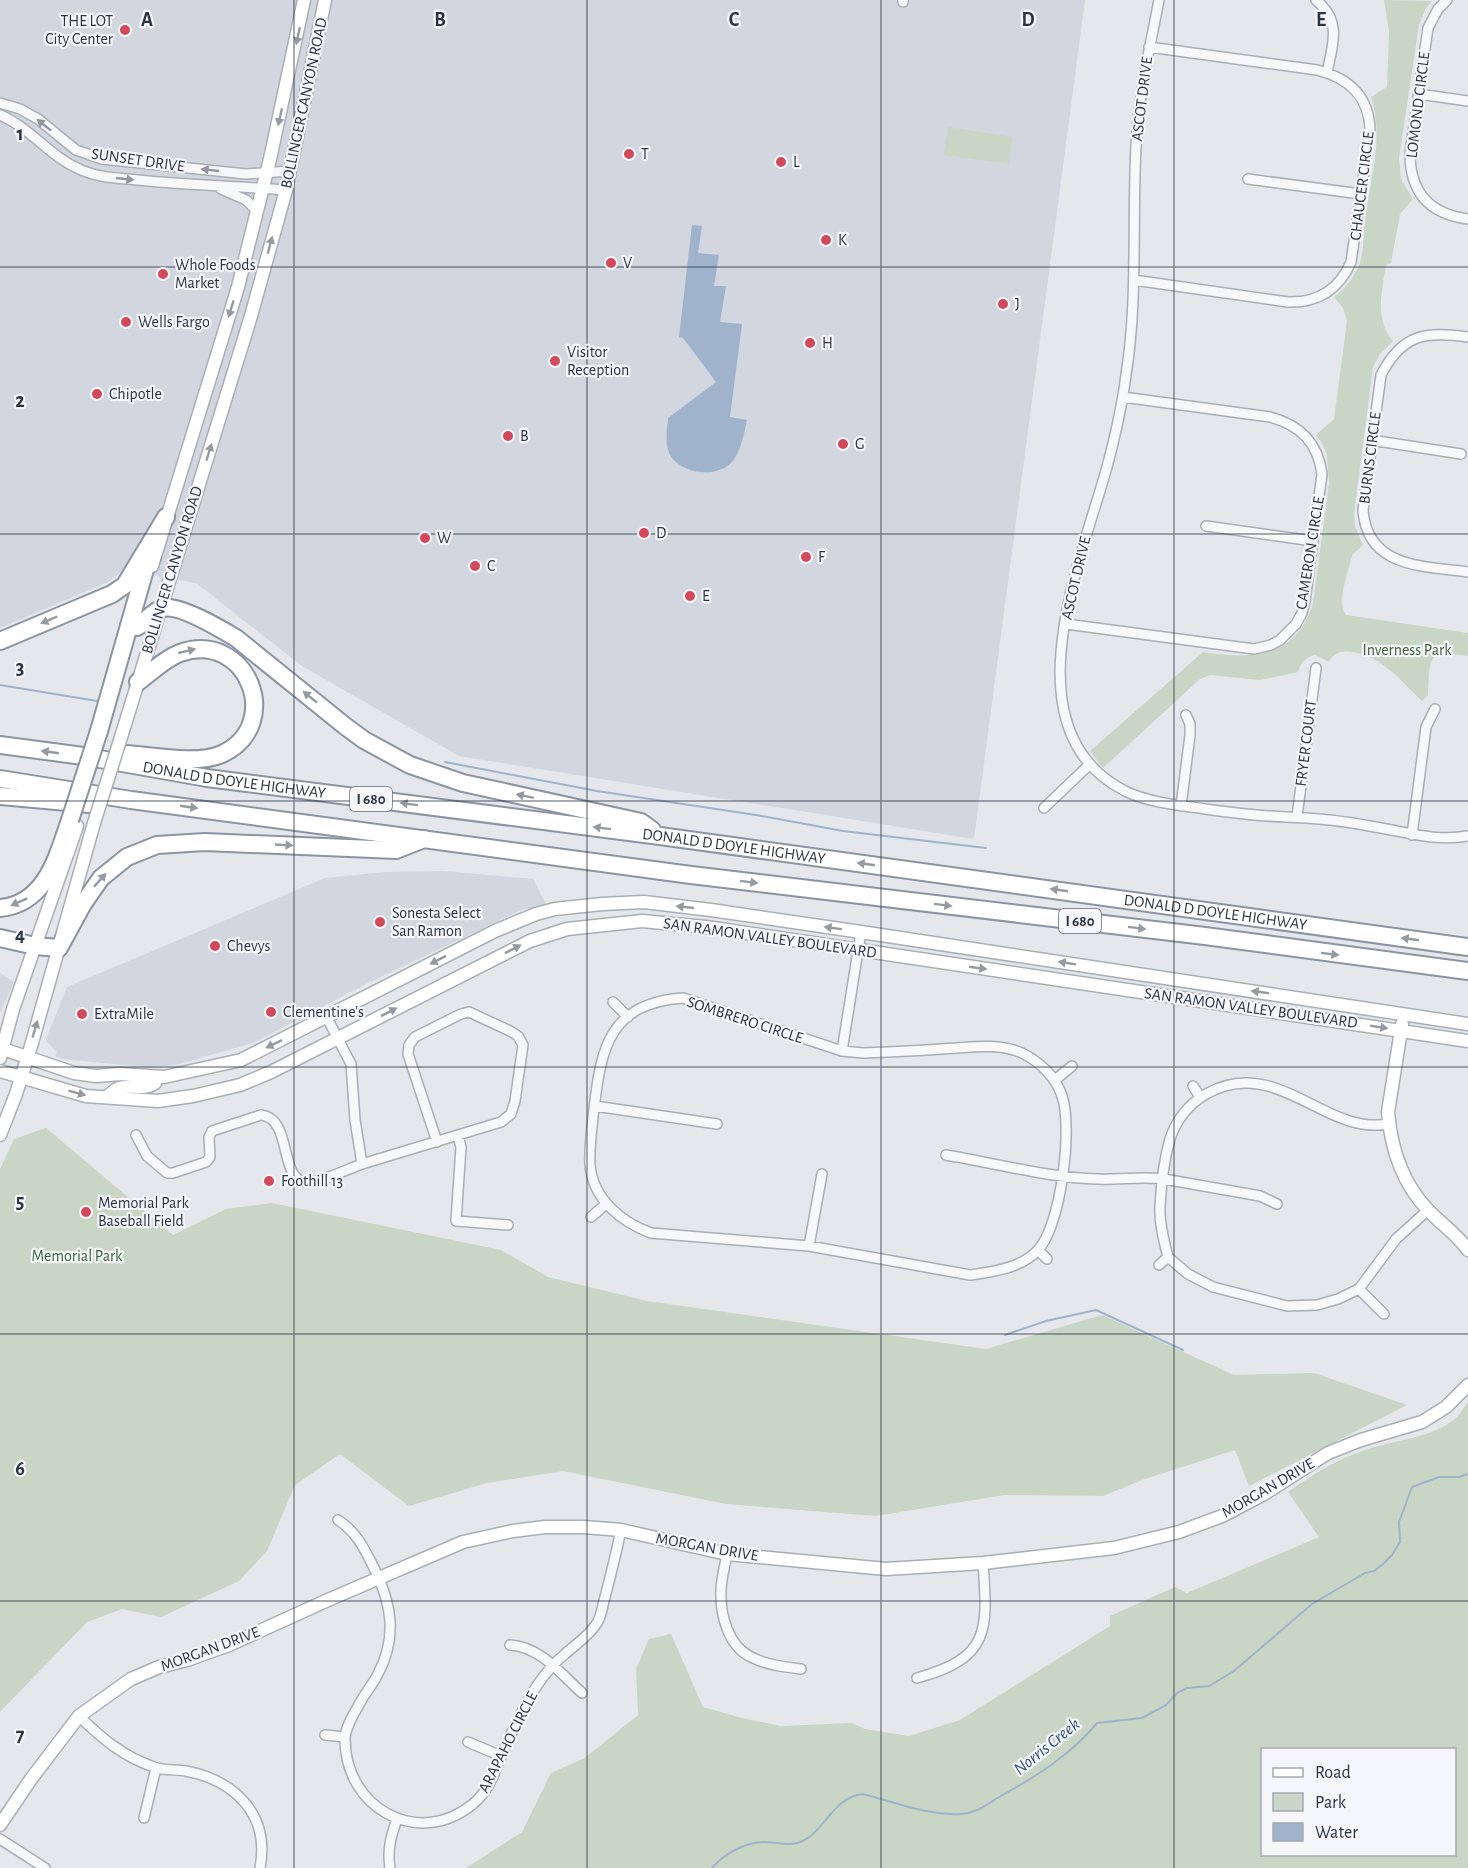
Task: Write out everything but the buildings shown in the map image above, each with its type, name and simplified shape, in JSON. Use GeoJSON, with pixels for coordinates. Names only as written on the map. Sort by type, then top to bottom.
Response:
{"type":"FeatureCollection","features":[{"type":"Feature","properties":{"kind":"highway"},"geometry":{"type":"LineString","coordinates":[[0,641],[112,594],[125,585],[166,517]]}},
{"type":"Feature","properties":{"kind":"highway"},"geometry":{"type":"LineString","coordinates":[[0,908],[15,905],[28,898],[40,887],[52,871],[74,821],[103,731],[146,566],[156,552]]}},
{"type":"Feature","properties":{"kind":"highway"},"geometry":{"type":"LineString","coordinates":[[137,627],[160,608],[176,608],[236,638],[345,726],[410,765],[464,783],[641,822],[660,836]]}},
{"type":"Feature","properties":{"kind":"highway"},"geometry":{"type":"LineString","coordinates":[[83,756],[96,751],[173,758],[207,758],[221,755],[244,736],[255,710],[254,694],[249,680],[238,664],[222,653],[197,649],[182,652],[167,659],[138,682]]}},
{"type":"Feature","properties":{"kind":"highway","name":"DONALD D DOYLE HIGHWAY"},"geometry":{"type":"LineString","coordinates":[[0,745],[83,756],[207,778],[660,836],[1468,947]]}},
{"type":"Feature","properties":{"kind":"highway","name":"DONALD D DOYLE HIGHWAY"},"geometry":{"type":"LineString","coordinates":[[0,779],[131,800],[703,876],[1468,970]]}},
{"type":"Feature","properties":{"kind":"highway"},"geometry":{"type":"LineString","coordinates":[[0,796],[119,807],[131,800]]}},
{"type":"Feature","properties":{"kind":"highway"},"geometry":{"type":"LineString","coordinates":[[0,938],[35,946],[59,948],[82,904],[101,878],[127,857],[157,845],[205,842],[396,850],[425,839]]}},
{"type":"Feature","properties":{"kind":"main road","name":"BOLLINGER CANYON ROAD"},"geometry":{"type":"LineString","coordinates":[[103,731],[137,627],[166,517],[238,287],[268,171],[304,0]]}},
{"type":"Feature","properties":{"kind":"main road","name":"BOLLINGER CANYON ROAD"},"geometry":{"type":"LineString","coordinates":[[0,1136],[21,1078],[94,823],[251,316],[286,189],[325,0]]}},
{"type":"Feature","properties":{"kind":"main road"},"geometry":{"type":"LineString","coordinates":[[1,1052],[74,821]]}},
{"type":"Feature","properties":{"kind":"main road","name":"SAN RAMON VALLEY BOULEVARD"},"geometry":{"type":"LineString","coordinates":[[1,1052],[74,1073],[96,1076],[120,1074],[164,1077],[241,1060],[495,931],[536,914],[555,909],[644,902],[861,932],[1468,1024]]}},
{"type":"Feature","properties":{"kind":"main road","name":"SAN RAMON VALLEY BOULEVARD"},"geometry":{"type":"LineString","coordinates":[[0,1071],[86,1096],[158,1101],[193,1096],[240,1085],[337,1039],[530,941],[567,929],[642,921],[706,927],[1468,1041]]}},
{"type":"Feature","properties":{"kind":"main road"},"geometry":{"type":"LineString","coordinates":[[0,1022],[13,1009]]}},
{"type":"Feature","properties":{"kind":"main road"},"geometry":{"type":"LineString","coordinates":[[1403,1013],[1389,1101],[1389,1124],[1402,1170],[1414,1192],[1428,1210],[1461,1240],[1468,1250]]}},
{"type":"Feature","properties":{"kind":"main road"},"geometry":{"type":"LineString","coordinates":[[106,1097],[119,1088],[151,1086],[155,1083],[155,1077]]}},
{"type":"Feature","properties":{"kind":"main road","name":"MORGAN DRIVE"},"geometry":{"type":"LineString","coordinates":[[0,1825],[31,1779],[79,1716],[132,1679],[159,1667],[229,1645],[463,1542],[513,1531],[584,1527],[621,1530],[727,1554],[886,1569],[982,1563],[1114,1548],[1179,1532],[1222,1516],[1264,1494],[1328,1453],[1361,1440],[1422,1422],[1446,1407],[1468,1385]]}},
{"type":"Feature","properties":{"kind":"street","name":"ASCOT DRIVE"},"geometry":{"type":"LineString","coordinates":[[1158,0],[1142,88],[1136,142],[1134,280],[1130,349],[1123,397],[1106,469],[1076,572],[1060,670],[1061,700],[1073,738],[1090,764],[1123,790],[1151,801],[1258,816],[1297,817],[1361,824],[1443,839],[1468,836]]}},
{"type":"Feature","properties":{"kind":"street"},"geometry":{"type":"LineString","coordinates":[[1316,0],[1333,22],[1333,42],[1327,72]]}},
{"type":"Feature","properties":{"kind":"street","name":"LOMOND CIRCLE"},"geometry":{"type":"LineString","coordinates":[[1447,0],[1438,9],[1428,28],[1410,166],[1415,186],[1435,208],[1451,216],[1468,219]]}},
{"type":"Feature","properties":{"kind":"street","name":"CHAUCER CIRCLE"},"geometry":{"type":"LineString","coordinates":[[1134,280],[1288,302],[1316,299],[1333,289],[1347,272],[1354,246],[1370,130],[1368,112],[1364,102],[1352,86],[1335,75],[1149,47]]}},
{"type":"Feature","properties":{"kind":"street"},"geometry":{"type":"LineString","coordinates":[[1419,94],[1468,101]]}},
{"type":"Feature","properties":{"kind":"street","name":"SUNSET DRIVE"},"geometry":{"type":"LineString","coordinates":[[0,103],[20,109],[38,119],[76,150],[102,159],[246,174],[290,171]]}},
{"type":"Feature","properties":{"kind":"street","name":"SUNSET DRIVE"},"geometry":{"type":"LineString","coordinates":[[0,115],[26,129],[56,156],[82,171],[99,176],[169,183],[286,189]]}},
{"type":"Feature","properties":{"kind":"street"},"geometry":{"type":"LineString","coordinates":[[1248,179],[1361,194]]}},
{"type":"Feature","properties":{"kind":"street","name":"SUNSET DRIVE"},"geometry":{"type":"LineString","coordinates":[[213,185],[246,200],[257,212]]}},
{"type":"Feature","properties":{"kind":"street","name":"BURNS CIRCLE"},"geometry":{"type":"LineString","coordinates":[[1468,337],[1445,334],[1426,335],[1403,345],[1390,359],[1381,375],[1363,510],[1366,526],[1372,539],[1385,553],[1399,561],[1413,565],[1468,572]]}},
{"type":"Feature","properties":{"kind":"street","name":"CAMERON CIRCLE"},"geometry":{"type":"LineString","coordinates":[[1066,624],[1245,649],[1271,645],[1288,633],[1302,613],[1305,602],[1322,474],[1315,447],[1300,430],[1282,420],[1270,417],[1123,397]]}},
{"type":"Feature","properties":{"kind":"street"},"geometry":{"type":"LineString","coordinates":[[1371,440],[1461,453]]}},
{"type":"Feature","properties":{"kind":"street"},"geometry":{"type":"LineString","coordinates":[[1206,526],[1313,541]]}},
{"type":"Feature","properties":{"kind":"street","name":"FRYER COURT"},"geometry":{"type":"LineString","coordinates":[[1297,817],[1316,668]]}},
{"type":"Feature","properties":{"kind":"street"},"geometry":{"type":"LineString","coordinates":[[1412,835],[1426,727],[1435,709]]}},
{"type":"Feature","properties":{"kind":"street"},"geometry":{"type":"LineString","coordinates":[[1181,806],[1190,735],[1190,724],[1186,715]]}},
{"type":"Feature","properties":{"kind":"street"},"geometry":{"type":"LineString","coordinates":[[1044,808],[1090,764]]}},
{"type":"Feature","properties":{"kind":"street"},"geometry":{"type":"LineString","coordinates":[[842,1051],[861,932]]}},
{"type":"Feature","properties":{"kind":"street","name":"SOMBRERO CIRCLE"},"geometry":{"type":"LineString","coordinates":[[683,998],[842,1051],[863,1053],[988,1046],[1023,1054],[1043,1067],[1055,1080],[1066,1108],[1068,1132],[1057,1208],[1050,1230],[1038,1250],[1007,1268],[970,1275],[809,1246],[651,1233],[618,1216],[606,1204],[590,1166],[599,1065],[614,1031],[627,1017],[643,1006],[667,999],[683,998]]}},
{"type":"Feature","properties":{"kind":"street"},"geometry":{"type":"LineString","coordinates":[[613,1002],[627,1017]]}},
{"type":"Feature","properties":{"kind":"street"},"geometry":{"type":"LineString","coordinates":[[136,1136],[147,1156],[167,1173],[173,1173],[206,1162],[210,1157],[209,1137],[212,1131],[261,1115],[269,1116],[281,1134],[293,1173],[297,1179],[305,1182],[458,1137],[501,1122],[511,1114],[515,1101],[523,1045],[518,1036],[510,1031],[469,1012],[415,1037],[409,1045],[408,1054],[437,1142]]}},
{"type":"Feature","properties":{"kind":"street"},"geometry":{"type":"LineString","coordinates":[[327,1018],[351,1064],[355,1120],[362,1164]]}},
{"type":"Feature","properties":{"kind":"street"},"geometry":{"type":"LineString","coordinates":[[1055,1080],[1072,1066]]}},
{"type":"Feature","properties":{"kind":"street"},"geometry":{"type":"LineString","coordinates":[[1389,1124],[1365,1125],[1346,1121],[1262,1085],[1245,1083],[1228,1085],[1200,1097],[1174,1130],[1167,1152],[1160,1209],[1168,1257],[1188,1274],[1213,1287],[1287,1306],[1317,1305],[1338,1299],[1359,1289],[1396,1239],[1428,1210]]}},
{"type":"Feature","properties":{"kind":"street"},"geometry":{"type":"LineString","coordinates":[[1193,1086],[1200,1097]]}},
{"type":"Feature","properties":{"kind":"street"},"geometry":{"type":"LineString","coordinates":[[595,1106],[717,1124]]}},
{"type":"Feature","properties":{"kind":"street"},"geometry":{"type":"LineString","coordinates":[[458,1137],[461,1148],[456,1221],[508,1225]]}},
{"type":"Feature","properties":{"kind":"street"},"geometry":{"type":"LineString","coordinates":[[946,1155],[1098,1179],[1149,1177],[1164,1179],[1260,1196],[1277,1204]]}},
{"type":"Feature","properties":{"kind":"street"},"geometry":{"type":"LineString","coordinates":[[809,1246],[822,1174]]}},
{"type":"Feature","properties":{"kind":"street"},"geometry":{"type":"LineString","coordinates":[[591,1217],[606,1204]]}},
{"type":"Feature","properties":{"kind":"street"},"geometry":{"type":"LineString","coordinates":[[1038,1250],[1047,1259]]}},
{"type":"Feature","properties":{"kind":"street"},"geometry":{"type":"LineString","coordinates":[[1159,1265],[1168,1257]]}},
{"type":"Feature","properties":{"kind":"street"},"geometry":{"type":"LineString","coordinates":[[1359,1289],[1384,1314]]}},
{"type":"Feature","properties":{"kind":"street"},"geometry":{"type":"LineString","coordinates":[[325,1735],[345,1737],[353,1715],[378,1674],[390,1636],[390,1614],[385,1590],[364,1548],[350,1528],[338,1520]]}},
{"type":"Feature","properties":{"kind":"street","name":"ARAPAHO CIRCLE"},"geometry":{"type":"LineString","coordinates":[[345,1737],[353,1775],[363,1793],[378,1807],[397,1819],[414,1823],[431,1823],[458,1814],[474,1803],[487,1788],[532,1693],[552,1667],[588,1636],[598,1621],[621,1530]]}},
{"type":"Feature","properties":{"kind":"street"},"geometry":{"type":"LineString","coordinates":[[727,1554],[721,1591],[724,1618],[732,1641],[749,1656],[774,1665],[801,1669]]}},
{"type":"Feature","properties":{"kind":"street"},"geometry":{"type":"LineString","coordinates":[[917,1678],[940,1672],[961,1662],[976,1647],[985,1623],[986,1600],[982,1563]]}},
{"type":"Feature","properties":{"kind":"street"},"geometry":{"type":"LineString","coordinates":[[510,1645],[531,1649],[582,1693]]}},
{"type":"Feature","properties":{"kind":"street"},"geometry":{"type":"LineString","coordinates":[[79,1716],[105,1741],[132,1758],[156,1768],[184,1771],[209,1777],[224,1784],[243,1800],[255,1818],[262,1839],[260,1868]]}},
{"type":"Feature","properties":{"kind":"street"},"geometry":{"type":"LineString","coordinates":[[468,1742],[501,1756]]}},
{"type":"Feature","properties":{"kind":"street"},"geometry":{"type":"LineString","coordinates":[[144,1818],[156,1768]]}},
{"type":"Feature","properties":{"kind":"street"},"geometry":{"type":"LineString","coordinates":[[390,1868],[388,1856],[390,1840],[397,1819]]}},
{"type":"Feature","properties":{"kind":"street"},"geometry":{"type":"LineString","coordinates":[[0,1839],[45,1868]]}},
{"type":"Feature","properties":{"kind":"shaded area"},"geometry":{"type":"Polygon","coordinates":[[[0,0],[1085,0],[974,839],[459,756],[302,666],[196,583],[123,570],[108,582],[0,628],[0,0]]]}},
{"type":"Feature","properties":{"kind":"shaded area"},"geometry":{"type":"Polygon","coordinates":[[[444,871],[533,879],[546,904],[521,910],[370,982],[253,1043],[175,1065],[145,1067],[63,1059],[55,1056],[57,1052],[47,1042],[46,1039],[67,987],[325,878],[386,872],[444,871]]]}},
{"type":"Feature","properties":{"kind":"shaded area"},"geometry":{"type":"Polygon","coordinates":[[[0,973],[14,982],[0,1013],[0,973]]]}},
{"type":"Feature","properties":{"kind":"green space","name":"Inverness Park"},"geometry":{"type":"Polygon","coordinates":[[[1384,0],[1432,1],[1425,10],[1419,25],[1399,158],[1401,179],[1413,199],[1400,214],[1391,263],[1386,265],[1381,294],[1383,324],[1393,341],[1380,354],[1373,367],[1354,514],[1355,526],[1363,545],[1351,559],[1342,603],[1346,615],[1468,633],[1468,656],[1444,654],[1433,659],[1430,664],[1428,695],[1422,701],[1383,665],[1374,659],[1349,651],[1336,654],[1329,662],[1315,655],[1304,661],[1298,672],[1260,680],[1210,675],[1200,679],[1103,768],[1090,751],[1203,652],[1255,655],[1284,645],[1296,635],[1306,621],[1313,603],[1329,483],[1327,455],[1316,435],[1334,419],[1347,321],[1343,308],[1334,297],[1354,275],[1362,255],[1377,128],[1371,97],[1387,87],[1389,32],[1384,0]]]}},
{"type":"Feature","properties":{"kind":"green space"},"geometry":{"type":"Polygon","coordinates":[[[948,127],[1012,137],[1009,164],[944,155],[948,127]]]}},
{"type":"Feature","properties":{"kind":"green space","name":"Memorial Park"},"geometry":{"type":"Polygon","coordinates":[[[46,1128],[173,1235],[226,1209],[272,1203],[501,1250],[548,1277],[647,1301],[986,1349],[1102,1315],[1234,1375],[1314,1373],[1407,1405],[1249,1486],[1235,1450],[1142,1480],[1103,1496],[1004,1495],[876,1516],[726,1504],[563,1471],[487,1483],[409,1506],[340,1454],[295,1485],[267,1551],[239,1581],[161,1617],[122,1609],[87,1622],[0,1712],[0,1169],[14,1139],[46,1128]]]}},
{"type":"Feature","properties":{"kind":"green space"},"geometry":{"type":"Polygon","coordinates":[[[1468,1402],[1468,1868],[466,1868],[522,1832],[551,1773],[585,1758],[638,1715],[636,1669],[649,1639],[671,1634],[703,1707],[781,1726],[851,1723],[865,1729],[909,1736],[960,1720],[1110,1626],[1110,1616],[1175,1587],[1187,1593],[1319,1537],[1288,1492],[1345,1458],[1437,1430],[1457,1417],[1468,1402]]]}},
{"type":"Feature","properties":{"kind":"water"},"geometry":{"type":"Polygon","coordinates":[[[692,225],[702,226],[698,253],[719,255],[714,286],[726,286],[720,322],[742,324],[730,417],[747,420],[745,431],[740,448],[731,463],[725,468],[709,472],[692,471],[685,468],[669,454],[667,444],[668,418],[716,382],[683,338],[679,337],[692,225]]]}},
{"type":"Feature","properties":{"kind":"waterway"},"geometry":{"type":"LineString","coordinates":[[0,685],[97,701]]}},
{"type":"Feature","properties":{"kind":"waterway"},"geometry":{"type":"LineString","coordinates":[[445,762],[597,791],[756,815],[843,831],[986,848]]}},
{"type":"Feature","properties":{"kind":"waterway"},"geometry":{"type":"LineString","coordinates":[[1005,1335],[1046,1321],[1096,1310],[1183,1350]]}},
{"type":"Feature","properties":{"kind":"waterway","name":"Norris Creek"},"geometry":{"type":"LineString","coordinates":[[712,1868],[729,1854],[750,1844],[765,1842],[793,1844],[806,1839],[843,1802],[863,1794],[937,1813],[961,1814],[981,1808],[1052,1764],[1087,1735],[1097,1723],[1142,1718],[1166,1705],[1177,1693],[1187,1688],[1209,1686],[1234,1671],[1312,1604],[1365,1573],[1374,1571],[1392,1555],[1400,1542],[1399,1522],[1412,1487],[1439,1477],[1459,1477],[1468,1474]]}},
{"type":"Feature","properties":{"kind":"place","name":"THE LOT City Center"},"geometry":{"type":"Point","coordinates":[125,30]}},
{"type":"Feature","properties":{"kind":"place","name":"T"},"geometry":{"type":"Point","coordinates":[629,154]}},
{"type":"Feature","properties":{"kind":"place","name":"L"},"geometry":{"type":"Point","coordinates":[781,162]}},
{"type":"Feature","properties":{"kind":"place","name":"K"},"geometry":{"type":"Point","coordinates":[826,240]}},
{"type":"Feature","properties":{"kind":"place","name":"V"},"geometry":{"type":"Point","coordinates":[611,263]}},
{"type":"Feature","properties":{"kind":"place","name":"Whole Foods Market"},"geometry":{"type":"Point","coordinates":[163,274]}},
{"type":"Feature","properties":{"kind":"place","name":"J"},"geometry":{"type":"Point","coordinates":[1003,304]}},
{"type":"Feature","properties":{"kind":"place","name":"Wells Fargo"},"geometry":{"type":"Point","coordinates":[126,322]}},
{"type":"Feature","properties":{"kind":"place","name":"H"},"geometry":{"type":"Point","coordinates":[810,343]}},
{"type":"Feature","properties":{"kind":"place","name":"Visitor Reception"},"geometry":{"type":"Point","coordinates":[555,361]}},
{"type":"Feature","properties":{"kind":"place","name":"Chipotle"},"geometry":{"type":"Point","coordinates":[97,394]}},
{"type":"Feature","properties":{"kind":"place","name":"B"},"geometry":{"type":"Point","coordinates":[508,436]}},
{"type":"Feature","properties":{"kind":"place","name":"G"},"geometry":{"type":"Point","coordinates":[843,444]}},
{"type":"Feature","properties":{"kind":"place","name":"D"},"geometry":{"type":"Point","coordinates":[644,533]}},
{"type":"Feature","properties":{"kind":"place","name":"W"},"geometry":{"type":"Point","coordinates":[425,538]}},
{"type":"Feature","properties":{"kind":"place","name":"F"},"geometry":{"type":"Point","coordinates":[806,557]}},
{"type":"Feature","properties":{"kind":"place","name":"C"},"geometry":{"type":"Point","coordinates":[475,566]}},
{"type":"Feature","properties":{"kind":"place","name":"E"},"geometry":{"type":"Point","coordinates":[690,596]}},
{"type":"Feature","properties":{"kind":"place","name":"Sonesta Select San Ramon"},"geometry":{"type":"Point","coordinates":[380,922]}},
{"type":"Feature","properties":{"kind":"place","name":"Chevys"},"geometry":{"type":"Point","coordinates":[215,946]}},
{"type":"Feature","properties":{"kind":"place","name":"Clementine's"},"geometry":{"type":"Point","coordinates":[271,1012]}},
{"type":"Feature","properties":{"kind":"place","name":"ExtraMile"},"geometry":{"type":"Point","coordinates":[82,1014]}},
{"type":"Feature","properties":{"kind":"place","name":"Foothill 13"},"geometry":{"type":"Point","coordinates":[269,1181]}},
{"type":"Feature","properties":{"kind":"place","name":"Memorial Park Baseball Field"},"geometry":{"type":"Point","coordinates":[86,1212]}}]}
